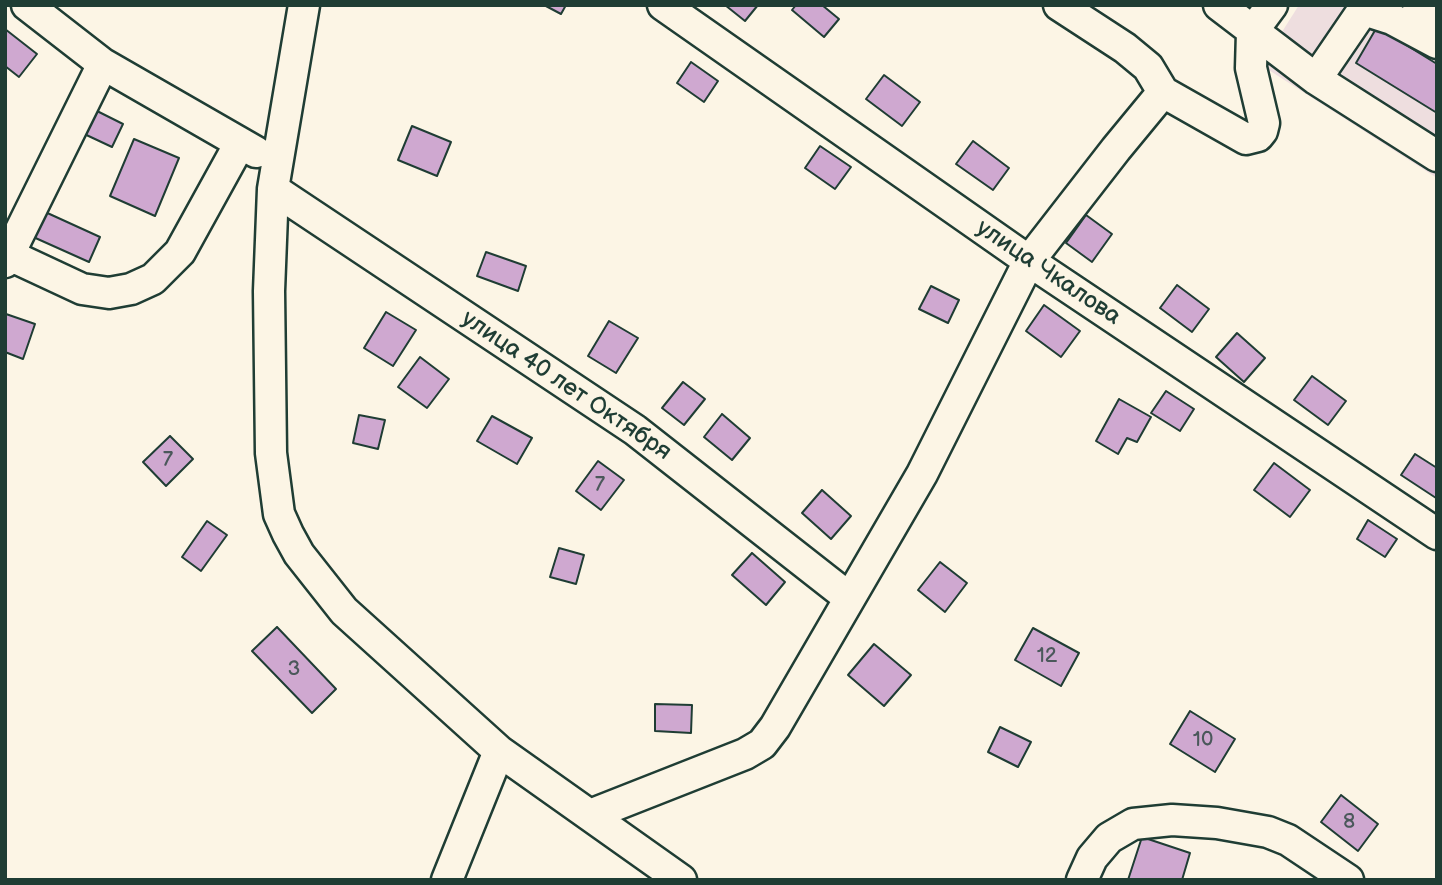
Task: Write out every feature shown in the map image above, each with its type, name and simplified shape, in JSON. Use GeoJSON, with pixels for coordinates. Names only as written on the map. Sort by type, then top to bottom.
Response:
{"type":"FeatureCollection","features":[{"type":"Feature","properties":{"kind":"street","name":"улица 40 лет Октября"},"geometry":{"type":"LineString","coordinates":[[27,5],[103,64],[239,145],[276,176],[635,430],[848,597]]}},
{"type":"Feature","properties":{"kind":"street"},"geometry":{"type":"LineString","coordinates":[[304,5],[276,176],[269,291],[270,426],[279,514],[299,554],[344,611],[499,751],[681,880]]}},
{"type":"Feature","properties":{"kind":"street","name":"улица Чкалова"},"geometry":{"type":"LineString","coordinates":[[663,5],[1029,261],[1437,534]]}},
{"type":"Feature","properties":{"kind":"street"},"geometry":{"type":"LineString","coordinates":[[1059,5],[1125,48],[1148,67],[1163,92],[1246,139],[1258,136],[1264,123],[1251,68],[1252,32],[1276,6]]}},
{"type":"Feature","properties":{"kind":"street"},"geometry":{"type":"LineString","coordinates":[[1219,5],[1316,79],[1437,156]]}},
{"type":"Feature","properties":{"kind":"street"},"geometry":{"type":"LineString","coordinates":[[1418,5],[1437,15]]}},
{"type":"Feature","properties":{"kind":"street"},"geometry":{"type":"LineString","coordinates":[[1316,79],[1359,16],[1367,11],[1392,19],[1437,43]]}},
{"type":"Feature","properties":{"kind":"street"},"geometry":{"type":"LineString","coordinates":[[103,64],[6,257],[82,289],[109,293],[131,289],[153,279],[180,252],[239,145]]}},
{"type":"Feature","properties":{"kind":"street"},"geometry":{"type":"LineString","coordinates":[[590,815],[705,772],[762,744],[775,727],[848,597],[922,474],[1029,261],[1163,92]]}},
{"type":"Feature","properties":{"kind":"street"},"geometry":{"type":"LineString","coordinates":[[447,880],[499,751]]}},
{"type":"Feature","properties":{"kind":"street"},"geometry":{"type":"LineString","coordinates":[[1082,880],[1092,859],[1109,838],[1133,824],[1172,820],[1217,822],[1268,832],[1288,840],[1348,880]]}},
{"type":"Feature","properties":{"kind":"shaded area"},"geometry":{"type":"Polygon","coordinates":[[[1299,5],[1437,5],[1437,178],[1261,65],[1299,5]]]}},
{"type":"Feature","properties":{"kind":"building"},"geometry":{"type":"Polygon","coordinates":[[[544,5],[566,5],[561,14],[544,5]]]}},
{"type":"Feature","properties":{"kind":"building"},"geometry":{"type":"Polygon","coordinates":[[[725,5],[758,5],[745,21],[725,5]]]}},
{"type":"Feature","properties":{"kind":"building"},"geometry":{"type":"Polygon","coordinates":[[[796,5],[822,5],[839,19],[824,37],[792,10],[796,5]]]}},
{"type":"Feature","properties":{"kind":"building"},"geometry":{"type":"Polygon","coordinates":[[[1377,27],[1437,64],[1437,113],[1356,63],[1377,27]]]}},
{"type":"Feature","properties":{"kind":"building"},"geometry":{"type":"Polygon","coordinates":[[[5,29],[37,54],[19,77],[5,66],[5,29]]]}},
{"type":"Feature","properties":{"kind":"building"},"geometry":{"type":"Polygon","coordinates":[[[691,62],[718,81],[704,102],[677,83],[691,62]]]}},
{"type":"Feature","properties":{"kind":"building"},"geometry":{"type":"Polygon","coordinates":[[[884,75],[920,102],[902,126],[866,99],[884,75]]]}},
{"type":"Feature","properties":{"kind":"building"},"geometry":{"type":"Polygon","coordinates":[[[91,108],[123,124],[112,147],[80,132],[91,108]]]}},
{"type":"Feature","properties":{"kind":"building"},"geometry":{"type":"Polygon","coordinates":[[[412,126],[451,142],[437,176],[398,160],[412,126]]]}},
{"type":"Feature","properties":{"kind":"building"},"geometry":{"type":"Polygon","coordinates":[[[134,139],[179,158],[155,216],[110,196],[134,139]]]}},
{"type":"Feature","properties":{"kind":"building"},"geometry":{"type":"Polygon","coordinates":[[[973,141],[1009,168],[993,190],[956,164],[973,141]]]}},
{"type":"Feature","properties":{"kind":"building"},"geometry":{"type":"Polygon","coordinates":[[[820,146],[851,167],[835,189],[805,168],[820,146]]]}},
{"type":"Feature","properties":{"kind":"building"},"geometry":{"type":"Polygon","coordinates":[[[43,211],[100,237],[89,262],[31,236],[43,211]]]}},
{"type":"Feature","properties":{"kind":"building"},"geometry":{"type":"Polygon","coordinates":[[[1086,215],[1112,234],[1092,262],[1066,243],[1086,215]]]}},
{"type":"Feature","properties":{"kind":"building"},"geometry":{"type":"Polygon","coordinates":[[[486,252],[526,266],[518,291],[477,276],[486,252]]]}},
{"type":"Feature","properties":{"kind":"building"},"geometry":{"type":"Polygon","coordinates":[[[1177,285],[1209,309],[1192,332],[1160,308],[1177,285]]]}},
{"type":"Feature","properties":{"kind":"building"},"geometry":{"type":"Polygon","coordinates":[[[931,286],[959,300],[948,323],[919,309],[931,286]]]}},
{"type":"Feature","properties":{"kind":"building"},"geometry":{"type":"Polygon","coordinates":[[[1044,305],[1080,331],[1061,357],[1026,331],[1044,305]]]}},
{"type":"Feature","properties":{"kind":"building"},"geometry":{"type":"Polygon","coordinates":[[[386,312],[416,330],[393,366],[364,348],[386,312]]]}},
{"type":"Feature","properties":{"kind":"building"},"geometry":{"type":"Polygon","coordinates":[[[6,314],[35,324],[23,359],[5,352],[6,314]]]}},
{"type":"Feature","properties":{"kind":"building"},"geometry":{"type":"Polygon","coordinates":[[[609,321],[638,338],[616,373],[588,356],[609,321]]]}},
{"type":"Feature","properties":{"kind":"building"},"geometry":{"type":"Polygon","coordinates":[[[1237,333],[1265,358],[1244,382],[1216,357],[1237,333]]]}},
{"type":"Feature","properties":{"kind":"building"},"geometry":{"type":"Polygon","coordinates":[[[420,357],[449,379],[427,408],[398,387],[420,357]]]}},
{"type":"Feature","properties":{"kind":"building"},"geometry":{"type":"Polygon","coordinates":[[[1312,376],[1346,401],[1328,425],[1294,400],[1312,376]]]}},
{"type":"Feature","properties":{"kind":"building"},"geometry":{"type":"Polygon","coordinates":[[[683,382],[705,399],[684,425],[662,408],[683,382]]]}},
{"type":"Feature","properties":{"kind":"building"},"geometry":{"type":"Polygon","coordinates":[[[1166,391],[1194,409],[1180,431],[1151,413],[1166,391]]]}},
{"type":"Feature","properties":{"kind":"building"},"geometry":{"type":"Polygon","coordinates":[[[1119,399],[1151,417],[1137,442],[1127,438],[1118,454],[1096,441],[1119,399]]]}},
{"type":"Feature","properties":{"kind":"building"},"geometry":{"type":"Polygon","coordinates":[[[722,414],[750,438],[732,460],[704,437],[722,414]]]}},
{"type":"Feature","properties":{"kind":"building"},"geometry":{"type":"Polygon","coordinates":[[[359,415],[385,420],[378,449],[353,443],[359,415]]]}},
{"type":"Feature","properties":{"kind":"building"},"geometry":{"type":"Polygon","coordinates":[[[492,416],[532,438],[517,464],[477,441],[492,416]]]}},
{"type":"Feature","properties":{"kind":"building"},"geometry":{"type":"Polygon","coordinates":[[[170,436],[193,459],[166,486],[143,462],[170,436]]]}},
{"type":"Feature","properties":{"kind":"building"},"geometry":{"type":"Polygon","coordinates":[[[1415,454],[1437,468],[1436,498],[1401,475],[1415,454]]]}},
{"type":"Feature","properties":{"kind":"building"},"geometry":{"type":"Polygon","coordinates":[[[598,461],[624,480],[601,510],[576,491],[598,461]]]}},
{"type":"Feature","properties":{"kind":"building"},"geometry":{"type":"Polygon","coordinates":[[[1274,463],[1310,490],[1290,517],[1254,490],[1274,463]]]}},
{"type":"Feature","properties":{"kind":"building"},"geometry":{"type":"Polygon","coordinates":[[[822,490],[851,516],[831,539],[802,513],[822,490]]]}},
{"type":"Feature","properties":{"kind":"building"},"geometry":{"type":"Polygon","coordinates":[[[1368,520],[1397,539],[1385,557],[1357,539],[1368,520]]]}},
{"type":"Feature","properties":{"kind":"building"},"geometry":{"type":"Polygon","coordinates":[[[207,521],[227,535],[201,571],[182,557],[207,521]]]}},
{"type":"Feature","properties":{"kind":"building"},"geometry":{"type":"Polygon","coordinates":[[[559,548],[584,555],[576,584],[550,577],[559,548]]]}},
{"type":"Feature","properties":{"kind":"building"},"geometry":{"type":"Polygon","coordinates":[[[752,553],[785,582],[766,605],[732,575],[752,553]]]}},
{"type":"Feature","properties":{"kind":"building"},"geometry":{"type":"Polygon","coordinates":[[[940,562],[967,583],[945,612],[918,590],[940,562]]]}},
{"type":"Feature","properties":{"kind":"building"},"geometry":{"type":"Polygon","coordinates":[[[277,627],[336,689],[312,713],[252,651],[277,627]]]}},
{"type":"Feature","properties":{"kind":"building"},"geometry":{"type":"Polygon","coordinates":[[[1033,628],[1079,653],[1061,686],[1015,660],[1033,628]]]}},
{"type":"Feature","properties":{"kind":"building"},"geometry":{"type":"Polygon","coordinates":[[[874,644],[911,675],[884,706],[848,675],[874,644]]]}},
{"type":"Feature","properties":{"kind":"building"},"geometry":{"type":"Polygon","coordinates":[[[655,704],[692,705],[691,733],[655,731],[655,704]]]}},
{"type":"Feature","properties":{"kind":"building"},"geometry":{"type":"Polygon","coordinates":[[[1190,711],[1235,739],[1215,772],[1170,744],[1190,711]]]}},
{"type":"Feature","properties":{"kind":"building"},"geometry":{"type":"Polygon","coordinates":[[[1000,727],[1031,742],[1018,767],[988,752],[1000,727]]]}},
{"type":"Feature","properties":{"kind":"building"},"geometry":{"type":"Polygon","coordinates":[[[1341,795],[1378,824],[1358,851],[1321,822],[1341,795]]]}},
{"type":"Feature","properties":{"kind":"building"},"geometry":{"type":"Polygon","coordinates":[[[1142,837],[1190,853],[1182,880],[1128,880],[1142,837]]]}}]}
